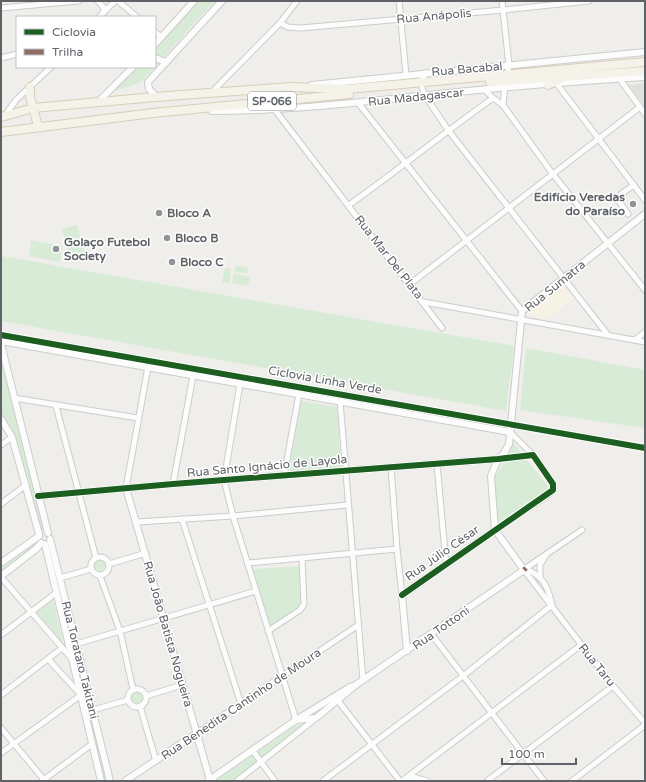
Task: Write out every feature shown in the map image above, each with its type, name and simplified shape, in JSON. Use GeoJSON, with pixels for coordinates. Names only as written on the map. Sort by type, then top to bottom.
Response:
{"type":"FeatureCollection","features":[{"type":"Feature","properties":{"kind":"main road","name":"SP-066"},"geometry":{"type":"LineString","coordinates":[[505,80],[645,62]]}},
{"type":"Feature","properties":{"kind":"main road","name":"SP-066"},"geometry":{"type":"LineString","coordinates":[[3,116],[33,108],[97,104],[157,97],[290,87],[331,90],[645,70]]}},
{"type":"Feature","properties":{"kind":"main road"},"geometry":{"type":"LineString","coordinates":[[548,85],[567,76]]}},
{"type":"Feature","properties":{"kind":"main road","name":"SP-066"},"geometry":{"type":"LineString","coordinates":[[1,132],[38,126],[422,85]]}},
{"type":"Feature","properties":{"kind":"main road"},"geometry":{"type":"LineString","coordinates":[[30,87],[30,97],[38,126]]}},
{"type":"Feature","properties":{"kind":"main road"},"geometry":{"type":"LineString","coordinates":[[235,91],[236,104]]}},
{"type":"Feature","properties":{"kind":"street"},"geometry":{"type":"LineString","coordinates":[[1,8],[19,4],[79,1]]}},
{"type":"Feature","properties":{"kind":"street"},"geometry":{"type":"LineString","coordinates":[[98,1],[104,8],[101,15]]}},
{"type":"Feature","properties":{"kind":"street"},"geometry":{"type":"LineString","coordinates":[[101,15],[116,1],[136,16]]}},
{"type":"Feature","properties":{"kind":"street"},"geometry":{"type":"LineString","coordinates":[[156,43],[194,1]]}},
{"type":"Feature","properties":{"kind":"street"},"geometry":{"type":"LineString","coordinates":[[157,97],[149,89],[148,82],[222,1]]}},
{"type":"Feature","properties":{"kind":"street"},"geometry":{"type":"LineString","coordinates":[[211,93],[280,24],[297,1]]}},
{"type":"Feature","properties":{"kind":"street"},"geometry":{"type":"LineString","coordinates":[[399,1],[399,20],[406,75]]}},
{"type":"Feature","properties":{"kind":"street"},"geometry":{"type":"LineString","coordinates":[[502,1],[509,65],[505,80],[503,105]]}},
{"type":"Feature","properties":{"kind":"street","name":"Rua Anápolis"},"geometry":{"type":"LineString","coordinates":[[280,24],[288,27],[301,28],[589,1]]}},
{"type":"Feature","properties":{"kind":"street"},"geometry":{"type":"LineString","coordinates":[[156,33],[162,37]]}},
{"type":"Feature","properties":{"kind":"street","name":"Rua Bacabal"},"geometry":{"type":"LineString","coordinates":[[290,87],[645,52]]}},
{"type":"Feature","properties":{"kind":"street"},"geometry":{"type":"LineString","coordinates":[[1,58],[16,54]]}},
{"type":"Feature","properties":{"kind":"street"},"geometry":{"type":"LineString","coordinates":[[156,58],[166,62]]}},
{"type":"Feature","properties":{"kind":"street"},"geometry":{"type":"LineString","coordinates":[[493,66],[505,80]]}},
{"type":"Feature","properties":{"kind":"street"},"geometry":{"type":"LineString","coordinates":[[3,116],[16,100],[50,68]]}},
{"type":"Feature","properties":{"kind":"street"},"geometry":{"type":"LineString","coordinates":[[97,104],[132,68]]}},
{"type":"Feature","properties":{"kind":"street"},"geometry":{"type":"LineString","coordinates":[[426,73],[422,79],[422,85],[426,97],[448,130],[508,209],[608,335]]}},
{"type":"Feature","properties":{"kind":"street","name":"Rua Madagascar"},"geometry":{"type":"LineString","coordinates":[[188,110],[275,110],[359,104],[485,90],[505,80],[548,85],[645,77]]}},
{"type":"Feature","properties":{"kind":"street"},"geometry":{"type":"LineString","coordinates":[[619,78],[645,114]]}},
{"type":"Feature","properties":{"kind":"street"},"geometry":{"type":"LineString","coordinates":[[557,84],[645,200]]}},
{"type":"Feature","properties":{"kind":"street"},"geometry":{"type":"LineString","coordinates":[[485,90],[503,105],[552,173],[645,290]]}},
{"type":"Feature","properties":{"kind":"street"},"geometry":{"type":"LineString","coordinates":[[349,205],[493,98]]}},
{"type":"Feature","properties":{"kind":"street"},"geometry":{"type":"LineString","coordinates":[[359,104],[522,311]]}},
{"type":"Feature","properties":{"kind":"street"},"geometry":{"type":"LineString","coordinates":[[410,284],[597,138],[640,107]]}},
{"type":"Feature","properties":{"kind":"street","name":"Rua Mar Del Plata"},"geometry":{"type":"LineString","coordinates":[[275,110],[424,302],[645,342]]}},
{"type":"Feature","properties":{"kind":"street"},"geometry":{"type":"LineString","coordinates":[[628,214],[618,200],[621,194],[634,185]]}},
{"type":"Feature","properties":{"kind":"street","name":"Rua Sumatra"},"geometry":{"type":"LineString","coordinates":[[510,432],[522,311],[645,214]]}},
{"type":"Feature","properties":{"kind":"street"},"geometry":{"type":"LineString","coordinates":[[424,302],[442,328]]}},
{"type":"Feature","properties":{"kind":"street"},"geometry":{"type":"LineString","coordinates":[[635,340],[645,332]]}},
{"type":"Feature","properties":{"kind":"street"},"geometry":{"type":"LineString","coordinates":[[1,342],[510,432],[532,455],[553,484],[553,490],[548,495],[495,530],[491,476],[498,459],[504,453],[509,444],[510,432]]}},
{"type":"Feature","properties":{"kind":"street","name":"Rua Torataro Takitani"},"geometry":{"type":"LineString","coordinates":[[1,342],[38,496],[46,540],[60,578],[109,778]]}},
{"type":"Feature","properties":{"kind":"street"},"geometry":{"type":"LineString","coordinates":[[126,488],[148,367]]}},
{"type":"Feature","properties":{"kind":"street"},"geometry":{"type":"LineString","coordinates":[[173,484],[194,376]]}},
{"type":"Feature","properties":{"kind":"street"},"geometry":{"type":"LineString","coordinates":[[240,384],[224,480],[233,516],[296,720],[316,718]]}},
{"type":"Feature","properties":{"kind":"street"},"geometry":{"type":"LineString","coordinates":[[284,476],[299,394]]}},
{"type":"Feature","properties":{"kind":"street"},"geometry":{"type":"LineString","coordinates":[[14,398],[56,406],[138,418]]}},
{"type":"Feature","properties":{"kind":"street"},"geometry":{"type":"LineString","coordinates":[[340,401],[360,682]]}},
{"type":"Feature","properties":{"kind":"street"},"geometry":{"type":"LineString","coordinates":[[56,406],[96,558]]}},
{"type":"Feature","properties":{"kind":"street"},"geometry":{"type":"LineString","coordinates":[[1,419],[12,437],[39,535],[46,540]]}},
{"type":"Feature","properties":{"kind":"street"},"geometry":{"type":"LineString","coordinates":[[1,445],[12,437]]}},
{"type":"Feature","properties":{"kind":"street"},"geometry":{"type":"LineString","coordinates":[[498,459],[532,455]]}},
{"type":"Feature","properties":{"kind":"street","name":"Rua Santo Ignácio de Layola"},"geometry":{"type":"LineString","coordinates":[[38,496],[344,470],[498,459]]}},
{"type":"Feature","properties":{"kind":"street"},"geometry":{"type":"LineString","coordinates":[[437,464],[446,563]]}},
{"type":"Feature","properties":{"kind":"street"},"geometry":{"type":"LineString","coordinates":[[391,467],[397,549],[408,651]]}},
{"type":"Feature","properties":{"kind":"street"},"geometry":{"type":"LineString","coordinates":[[23,474],[32,472]]}},
{"type":"Feature","properties":{"kind":"street"},"geometry":{"type":"LineString","coordinates":[[1,504],[26,485]]}},
{"type":"Feature","properties":{"kind":"street","name":"Rua João Batista Nogueira"},"geometry":{"type":"LineString","coordinates":[[126,488],[146,553],[209,780]]}},
{"type":"Feature","properties":{"kind":"street"},"geometry":{"type":"LineString","coordinates":[[137,522],[233,516],[347,505]]}},
{"type":"Feature","properties":{"kind":"street"},"geometry":{"type":"LineString","coordinates":[[182,519],[241,704]]}},
{"type":"Feature","properties":{"kind":"street","name":"Rua Júlio César"},"geometry":{"type":"LineString","coordinates":[[402,595],[495,530]]}},
{"type":"Feature","properties":{"kind":"street","name":"Rua Taru"},"geometry":{"type":"LineString","coordinates":[[495,530],[581,646],[645,724]]}},
{"type":"Feature","properties":{"kind":"street","name":"Rua Tottoni"},"geometry":{"type":"LineString","coordinates":[[209,780],[296,720],[334,696],[360,682],[432,635],[523,568],[582,530]]}},
{"type":"Feature","properties":{"kind":"street"},"geometry":{"type":"LineString","coordinates":[[1,563],[42,532],[46,540],[56,593],[101,779],[109,778]]}},
{"type":"Feature","properties":{"kind":"street"},"geometry":{"type":"LineString","coordinates":[[46,540],[1,576],[72,660]]}},
{"type":"Feature","properties":{"kind":"street"},"geometry":{"type":"LineString","coordinates":[[248,563],[397,549]]}},
{"type":"Feature","properties":{"kind":"street"},"geometry":{"type":"LineString","coordinates":[[109,564],[146,553]]}},
{"type":"Feature","properties":{"kind":"street"},"geometry":{"type":"LineString","coordinates":[[540,577],[540,565],[546,554]]}},
{"type":"Feature","properties":{"kind":"street"},"geometry":{"type":"LineString","coordinates":[[109,564],[103,558],[96,558],[91,562],[91,569],[94,573],[100,576],[120,631],[133,689]]}},
{"type":"Feature","properties":{"kind":"street"},"geometry":{"type":"LineString","coordinates":[[268,631],[300,610],[304,604],[302,558]]}},
{"type":"Feature","properties":{"kind":"street"},"geometry":{"type":"LineString","coordinates":[[100,576],[108,570],[109,564]]}},
{"type":"Feature","properties":{"kind":"street","name":"Rua Taru"},"geometry":{"type":"LineString","coordinates":[[523,568],[540,577],[546,585],[552,606]]}},
{"type":"Feature","properties":{"kind":"street"},"geometry":{"type":"LineString","coordinates":[[60,578],[91,569]]}},
{"type":"Feature","properties":{"kind":"street"},"geometry":{"type":"LineString","coordinates":[[538,589],[546,585]]}},
{"type":"Feature","properties":{"kind":"street"},"geometry":{"type":"LineString","coordinates":[[76,644],[210,606],[256,591]]}},
{"type":"Feature","properties":{"kind":"street"},"geometry":{"type":"LineString","coordinates":[[1,635],[56,593]]}},
{"type":"Feature","properties":{"kind":"street"},"geometry":{"type":"LineString","coordinates":[[322,781],[371,743],[463,676],[552,606]]}},
{"type":"Feature","properties":{"kind":"street","name":"Rua Benedita Cantinho de Moura"},"geometry":{"type":"LineString","coordinates":[[125,781],[357,626]]}},
{"type":"Feature","properties":{"kind":"street"},"geometry":{"type":"LineString","coordinates":[[432,635],[544,781]]}},
{"type":"Feature","properties":{"kind":"street"},"geometry":{"type":"LineString","coordinates":[[402,781],[581,646]]}},
{"type":"Feature","properties":{"kind":"street"},"geometry":{"type":"LineString","coordinates":[[1,695],[49,660],[62,648]]}},
{"type":"Feature","properties":{"kind":"street"},"geometry":{"type":"LineString","coordinates":[[49,660],[81,695]]}},
{"type":"Feature","properties":{"kind":"street","name":"Rua Tottoni"},"geometry":{"type":"LineString","coordinates":[[237,781],[360,682]]}},
{"type":"Feature","properties":{"kind":"street"},"geometry":{"type":"LineString","coordinates":[[146,696],[182,685]]}},
{"type":"Feature","properties":{"kind":"street"},"geometry":{"type":"LineString","coordinates":[[486,781],[613,686]]}},
{"type":"Feature","properties":{"kind":"street"},"geometry":{"type":"LineString","coordinates":[[133,689],[140,689],[146,696],[146,702],[140,706],[134,706],[128,700],[129,693],[133,689]]}},
{"type":"Feature","properties":{"kind":"street"},"geometry":{"type":"LineString","coordinates":[[1,753],[81,695],[89,695]]}},
{"type":"Feature","properties":{"kind":"street"},"geometry":{"type":"LineString","coordinates":[[334,696],[402,781]]}},
{"type":"Feature","properties":{"kind":"street"},"geometry":{"type":"LineString","coordinates":[[93,710],[128,700]]}},
{"type":"Feature","properties":{"kind":"street"},"geometry":{"type":"LineString","coordinates":[[140,706],[156,761]]}},
{"type":"Feature","properties":{"kind":"street"},"geometry":{"type":"LineString","coordinates":[[572,781],[645,724]]}},
{"type":"Feature","properties":{"kind":"street"},"geometry":{"type":"LineString","coordinates":[[1,728],[44,781],[92,744]]}},
{"type":"Feature","properties":{"kind":"street"},"geometry":{"type":"LineString","coordinates":[[253,751],[275,781]]}},
{"type":"Feature","properties":{"kind":"street"},"geometry":{"type":"LineString","coordinates":[[402,781],[413,777],[427,781]]}},
{"type":"Feature","properties":{"kind":"shaded area"},"geometry":{"type":"Polygon","coordinates":[[[645,83],[645,106],[628,85],[645,83]]]}},
{"type":"Feature","properties":{"kind":"shaded area"},"geometry":{"type":"Polygon","coordinates":[[[561,284],[574,298],[547,319],[529,315],[527,312],[561,284]]]}},
{"type":"Feature","properties":{"kind":"green space"},"geometry":{"type":"Polygon","coordinates":[[[197,1],[215,1],[156,65],[156,44],[197,1]]]}},
{"type":"Feature","properties":{"kind":"green space"},"geometry":{"type":"Polygon","coordinates":[[[133,68],[153,68],[140,83],[111,92],[133,68]]]}},
{"type":"Feature","properties":{"kind":"green space"},"geometry":{"type":"Polygon","coordinates":[[[77,225],[86,257],[71,261],[62,229],[77,225]]]}},
{"type":"Feature","properties":{"kind":"green space"},"geometry":{"type":"Polygon","coordinates":[[[31,240],[62,246],[60,262],[29,256],[31,240]]]}},
{"type":"Feature","properties":{"kind":"green space"},"geometry":{"type":"Polygon","coordinates":[[[1,256],[514,346],[506,411],[1,321],[1,256]]]}},
{"type":"Feature","properties":{"kind":"green space"},"geometry":{"type":"Polygon","coordinates":[[[236,265],[248,267],[247,273],[234,272],[236,265]]]}},
{"type":"Feature","properties":{"kind":"green space"},"geometry":{"type":"Polygon","coordinates":[[[225,268],[231,269],[229,283],[222,282],[225,268]]]}},
{"type":"Feature","properties":{"kind":"green space"},"geometry":{"type":"Polygon","coordinates":[[[234,274],[250,277],[248,286],[232,283],[234,274]]]}},
{"type":"Feature","properties":{"kind":"green space"},"geometry":{"type":"Polygon","coordinates":[[[526,348],[645,370],[645,428],[520,410],[526,348]]]}},
{"type":"Feature","properties":{"kind":"green space"},"geometry":{"type":"Polygon","coordinates":[[[1,350],[44,529],[40,529],[15,441],[1,417],[1,350]]]}},
{"type":"Feature","properties":{"kind":"green space"},"geometry":{"type":"Polygon","coordinates":[[[301,401],[337,407],[341,467],[289,473],[301,401]]]}},
{"type":"Feature","properties":{"kind":"green space"},"geometry":{"type":"Polygon","coordinates":[[[512,441],[547,485],[549,491],[497,523],[494,477],[509,455],[512,441]]]}},
{"type":"Feature","properties":{"kind":"green space"},"geometry":{"type":"Polygon","coordinates":[[[34,542],[35,546],[32,550],[1,573],[1,566],[34,542]]]}},
{"type":"Feature","properties":{"kind":"green space"},"geometry":{"type":"Polygon","coordinates":[[[50,549],[108,781],[104,781],[100,768],[48,550],[50,549]]]}},
{"type":"Feature","properties":{"kind":"green space"},"geometry":{"type":"Polygon","coordinates":[[[101,559],[104,560],[104,570],[97,571],[94,570],[93,563],[94,560],[101,559]]]}},
{"type":"Feature","properties":{"kind":"green space"},"geometry":{"type":"Polygon","coordinates":[[[300,566],[302,597],[300,606],[269,627],[252,569],[300,566]]]}},
{"type":"Feature","properties":{"kind":"green space"},"geometry":{"type":"Polygon","coordinates":[[[53,600],[64,646],[36,613],[53,600]]]}},
{"type":"Feature","properties":{"kind":"green space"},"geometry":{"type":"Polygon","coordinates":[[[139,691],[142,692],[142,702],[135,703],[132,702],[131,695],[132,692],[139,691]]]}},
{"type":"Feature","properties":{"kind":"green space"},"geometry":{"type":"Polygon","coordinates":[[[306,723],[233,781],[215,781],[295,726],[306,723]]]}},
{"type":"Feature","properties":{"kind":"cycle path","name":"Ciclovia Linha Verde"},"geometry":{"type":"LineString","coordinates":[[1,335],[645,448]]}},
{"type":"Feature","properties":{"kind":"cycle path"},"geometry":{"type":"LineString","coordinates":[[38,496],[533,455],[553,484],[553,490],[402,595]]}},
{"type":"Feature","properties":{"kind":"place","name":"Edifício Veredas do Paraíso"},"geometry":{"type":"Point","coordinates":[633,204]}},
{"type":"Feature","properties":{"kind":"place","name":"Bloco A"},"geometry":{"type":"Point","coordinates":[159,213]}},
{"type":"Feature","properties":{"kind":"place","name":"Bloco B"},"geometry":{"type":"Point","coordinates":[167,238]}},
{"type":"Feature","properties":{"kind":"place","name":"Golaço Futebol Society"},"geometry":{"type":"Point","coordinates":[56,249]}},
{"type":"Feature","properties":{"kind":"place","name":"Bloco C"},"geometry":{"type":"Point","coordinates":[172,262]}}]}
